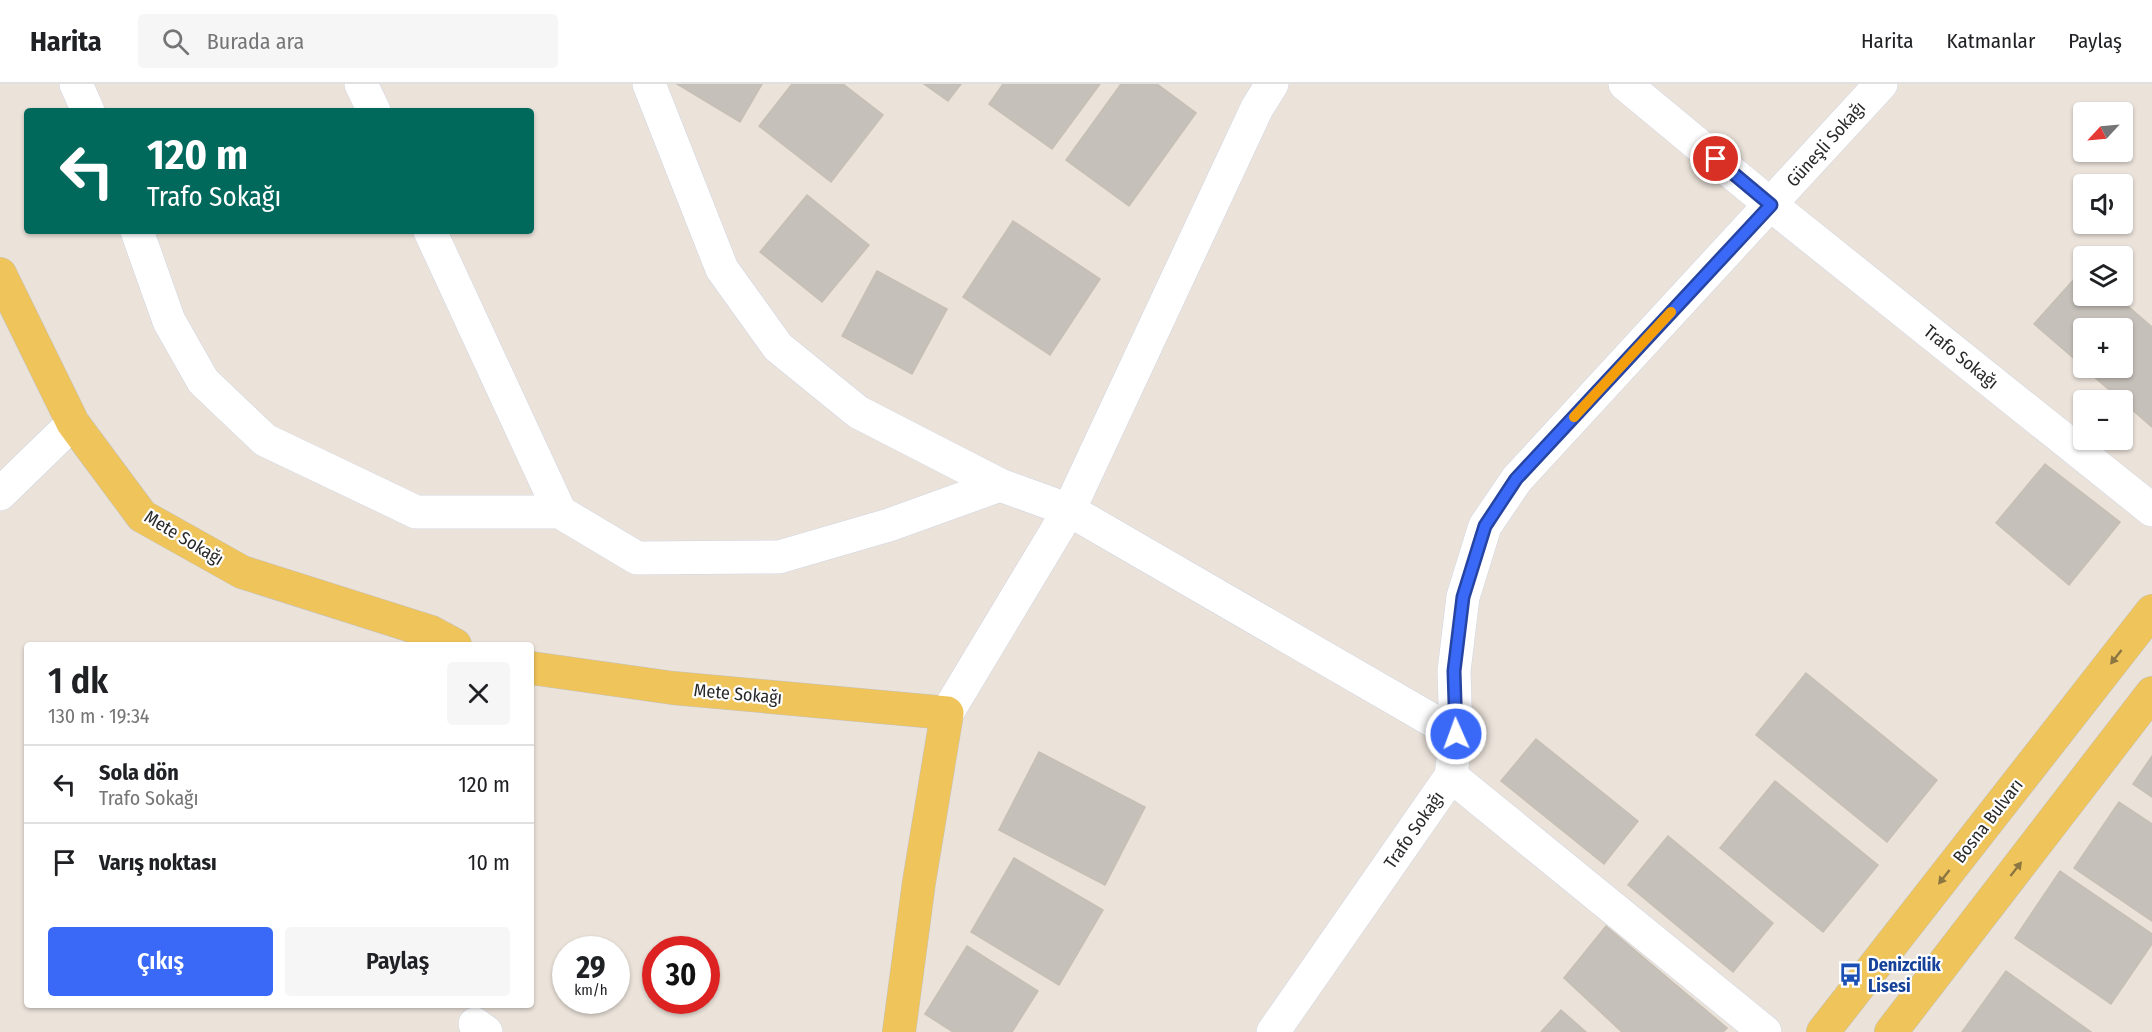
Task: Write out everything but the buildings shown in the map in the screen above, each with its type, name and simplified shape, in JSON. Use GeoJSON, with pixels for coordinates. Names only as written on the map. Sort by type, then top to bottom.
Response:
{"type":"FeatureCollection","features":[{"type":"Feature","properties":{"kind":"main road","name":"Mete Sokağı"},"geometry":{"type":"LineString","coordinates":[[0,274],[73,423],[142,516],[242,572],[431,632],[449,642]]}},
{"type":"Feature","properties":{"kind":"main road","name":"Bosna Bulvarı"},"geometry":{"type":"LineString","coordinates":[[1823,1032],[2152,610]]}},
{"type":"Feature","properties":{"kind":"main road","name":"Mete Sokağı"},"geometry":{"type":"LineString","coordinates":[[534,668],[672,688],[947,713]]}},
{"type":"Feature","properties":{"kind":"main road"},"geometry":{"type":"LineString","coordinates":[[1891,1032],[2152,693]]}},
{"type":"Feature","properties":{"kind":"main road"},"geometry":{"type":"LineString","coordinates":[[900,1032],[919,882],[947,713]]}},
{"type":"Feature","properties":{"kind":"street"},"geometry":{"type":"LineString","coordinates":[[76,84],[87,108]]}},
{"type":"Feature","properties":{"kind":"street"},"geometry":{"type":"LineString","coordinates":[[361,84],[373,108]]}},
{"type":"Feature","properties":{"kind":"street"},"geometry":{"type":"LineString","coordinates":[[648,84],[722,269],[778,347],[858,412],[1000,485],[1069,510],[1456,734]]}},
{"type":"Feature","properties":{"kind":"street"},"geometry":{"type":"LineString","coordinates":[[947,713],[1069,510],[1257,108],[1272,84]]}},
{"type":"Feature","properties":{"kind":"street","name":"Trafo Sokağı"},"geometry":{"type":"LineString","coordinates":[[1624,84],[1771,205],[2152,510]]}},
{"type":"Feature","properties":{"kind":"street","name":"Güneşli Sokağı"},"geometry":{"type":"LineString","coordinates":[[1771,205],[1881,84]]}},
{"type":"Feature","properties":{"kind":"street","name":"Trafo Sokağı"},"geometry":{"type":"LineString","coordinates":[[1273,1032],[1451,776],[1456,734],[1454,671],[1463,597],[1485,526],[1516,479],[1771,205]]}},
{"type":"Feature","properties":{"kind":"street"},"geometry":{"type":"LineString","coordinates":[[138,234],[169,321],[203,381],[265,440],[416,512],[560,512],[637,558],[779,557],[889,525],[1000,485]]}},
{"type":"Feature","properties":{"kind":"street"},"geometry":{"type":"LineString","coordinates":[[431,234],[560,512]]}},
{"type":"Feature","properties":{"kind":"street"},"geometry":{"type":"LineString","coordinates":[[0,494],[73,423]]}},
{"type":"Feature","properties":{"kind":"street"},"geometry":{"type":"LineString","coordinates":[[1451,776],[1765,1032]]}},
{"type":"Feature","properties":{"kind":"slow traffic"},"geometry":{"type":"LineString","coordinates":[[1574,417],[1671,312]]}},
{"type":"Feature","properties":{"kind":"place","name":"Denizcilik Lisesi"},"geometry":{"type":"Point","coordinates":[1850,975]}},
{"type":"Feature","properties":{"kind":"route"},"geometry":{"type":"LineString","coordinates":[[1456,734],[1454,671],[1463,597],[1485,526],[1516,479],[1771,205],[1716,159]]}}]}
